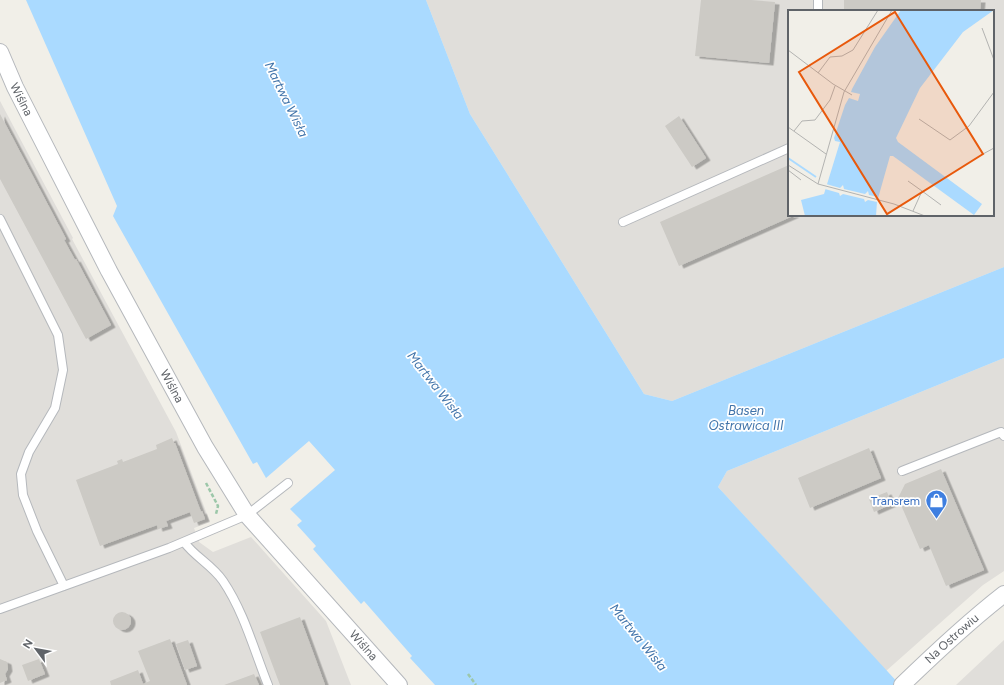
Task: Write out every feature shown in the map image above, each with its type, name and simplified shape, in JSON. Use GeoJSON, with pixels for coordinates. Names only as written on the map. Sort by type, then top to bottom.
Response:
{"type":"FeatureCollection","features":[{"type":"Feature","properties":{"kind":"street","name":"Wiślna"},"geometry":{"type":"LineString","coordinates":[[0,52],[15,87],[109,271],[205,447],[247,515],[398,685]]}},
{"type":"Feature","properties":{"kind":"street","name":"Na Ostrowiu"},"geometry":{"type":"LineString","coordinates":[[902,685],[937,650],[975,616],[1004,594]]}},
{"type":"Feature","properties":{"kind":"lane"},"geometry":{"type":"LineString","coordinates":[[622,222],[788,148]]}},
{"type":"Feature","properties":{"kind":"lane"},"geometry":{"type":"LineString","coordinates":[[0,219],[58,334],[63,370],[55,408],[29,452],[21,474],[23,495],[37,531],[64,586]]}},
{"type":"Feature","properties":{"kind":"lane"},"geometry":{"type":"LineString","coordinates":[[902,471],[1003,433]]}},
{"type":"Feature","properties":{"kind":"lane"},"geometry":{"type":"LineString","coordinates":[[0,610],[184,542],[247,515],[288,483]]}},
{"type":"Feature","properties":{"kind":"lane"},"geometry":{"type":"LineString","coordinates":[[184,542],[190,550],[205,562],[222,580],[239,612],[268,685]]}},
{"type":"Feature","properties":{"kind":"path"},"geometry":{"type":"LineString","coordinates":[[468,674],[476,685]]}},
{"type":"Feature","properties":{"kind":"shaded area"},"geometry":{"type":"Polygon","coordinates":[[[426,0],[1004,0],[1004,267],[672,401],[644,394],[470,114],[426,0]]]}},
{"type":"Feature","properties":{"kind":"shaded area"},"geometry":{"type":"Polygon","coordinates":[[[0,101],[73,238],[72,239],[176,432],[210,522],[194,528],[199,542],[213,552],[251,537],[326,621],[351,685],[0,685],[0,101]]]}},
{"type":"Feature","properties":{"kind":"shaded area"},"geometry":{"type":"Polygon","coordinates":[[[1004,358],[1004,571],[983,585],[886,671],[718,487],[727,471],[1004,358]]]}},
{"type":"Feature","properties":{"kind":"shaded area"},"geometry":{"type":"Polygon","coordinates":[[[1004,640],[1004,685],[956,685],[1004,640]]]}},
{"type":"Feature","properties":{"kind":"water"},"geometry":{"type":"Polygon","coordinates":[[[26,0],[426,0],[470,114],[644,394],[672,401],[1004,267],[1004,358],[727,471],[718,487],[900,685],[435,685],[410,658],[412,656],[364,601],[361,604],[313,549],[316,546],[297,525],[302,521],[290,509],[335,470],[309,441],[266,478],[257,462],[253,464],[113,216],[117,206],[26,0]]]}},
{"type":"Feature","properties":{"kind":"building"},"geometry":{"type":"Polygon","coordinates":[[[701,0],[751,0],[775,2],[769,63],[695,56],[701,0]]]}},
{"type":"Feature","properties":{"kind":"building"},"geometry":{"type":"Polygon","coordinates":[[[844,0],[981,0],[980,10],[844,10],[844,0]]]}},
{"type":"Feature","properties":{"kind":"building"},"geometry":{"type":"Polygon","coordinates":[[[0,114],[66,239],[64,240],[75,260],[76,259],[111,325],[86,339],[0,179],[0,114]]]}},
{"type":"Feature","properties":{"kind":"building"},"geometry":{"type":"Polygon","coordinates":[[[679,116],[706,158],[692,167],[665,126],[679,116]]]}},
{"type":"Feature","properties":{"kind":"building"},"geometry":{"type":"Polygon","coordinates":[[[788,165],[788,216],[793,216],[679,266],[660,222],[788,165]]]}},
{"type":"Feature","properties":{"kind":"building"},"geometry":{"type":"Polygon","coordinates":[[[172,438],[205,519],[194,523],[190,512],[166,521],[168,526],[158,529],[157,525],[100,546],[76,480],[118,464],[117,461],[122,459],[123,462],[157,449],[156,445],[172,438]]]}},
{"type":"Feature","properties":{"kind":"building"},"geometry":{"type":"Polygon","coordinates":[[[869,448],[881,478],[810,508],[798,478],[869,448]]]}},
{"type":"Feature","properties":{"kind":"building","name":"Transrem"},"geometry":{"type":"Polygon","coordinates":[[[941,469],[984,570],[946,586],[929,545],[920,549],[898,498],[905,484],[941,469]]]}},
{"type":"Feature","properties":{"kind":"building"},"geometry":{"type":"Polygon","coordinates":[[[887,492],[892,504],[874,512],[869,499],[887,492]]]}},
{"type":"Feature","properties":{"kind":"building"},"geometry":{"type":"Polygon","coordinates":[[[118,612],[126,612],[131,617],[129,628],[126,630],[118,630],[113,625],[113,617],[118,612]]]}},
{"type":"Feature","properties":{"kind":"building"},"geometry":{"type":"Polygon","coordinates":[[[300,617],[325,685],[280,685],[260,632],[300,617]]]}},
{"type":"Feature","properties":{"kind":"building"},"geometry":{"type":"Polygon","coordinates":[[[170,639],[187,685],[111,685],[110,681],[138,670],[143,684],[150,681],[138,651],[170,639]]]}},
{"type":"Feature","properties":{"kind":"building"},"geometry":{"type":"Polygon","coordinates":[[[188,640],[197,666],[185,670],[176,644],[188,640]]]}},
{"type":"Feature","properties":{"kind":"building"},"geometry":{"type":"Polygon","coordinates":[[[0,659],[7,662],[8,669],[5,674],[7,680],[0,683],[0,659]]]}},
{"type":"Feature","properties":{"kind":"building"},"geometry":{"type":"Polygon","coordinates":[[[39,659],[45,674],[28,681],[22,665],[39,659]]]}},
{"type":"Feature","properties":{"kind":"building"},"geometry":{"type":"Polygon","coordinates":[[[254,674],[259,685],[224,685],[254,674]]]}},
{"type":"Feature","properties":{"kind":"place","name":"Transrem"},"geometry":{"type":"Point","coordinates":[936,520]}},
{"type":"Feature","properties":{"kind":"water label","name":"Martwa Wisła"},"geometry":{"type":"Point","coordinates":[287,99]}},
{"type":"Feature","properties":{"kind":"water label","name":"Martwa Wisła"},"geometry":{"type":"Point","coordinates":[436,385]}},
{"type":"Feature","properties":{"kind":"water label","name":"Basen Ostrawica III"},"geometry":{"type":"Point","coordinates":[746,418]}},
{"type":"Feature","properties":{"kind":"water label","name":"Martwa Wisła"},"geometry":{"type":"Point","coordinates":[639,637]}}]}
